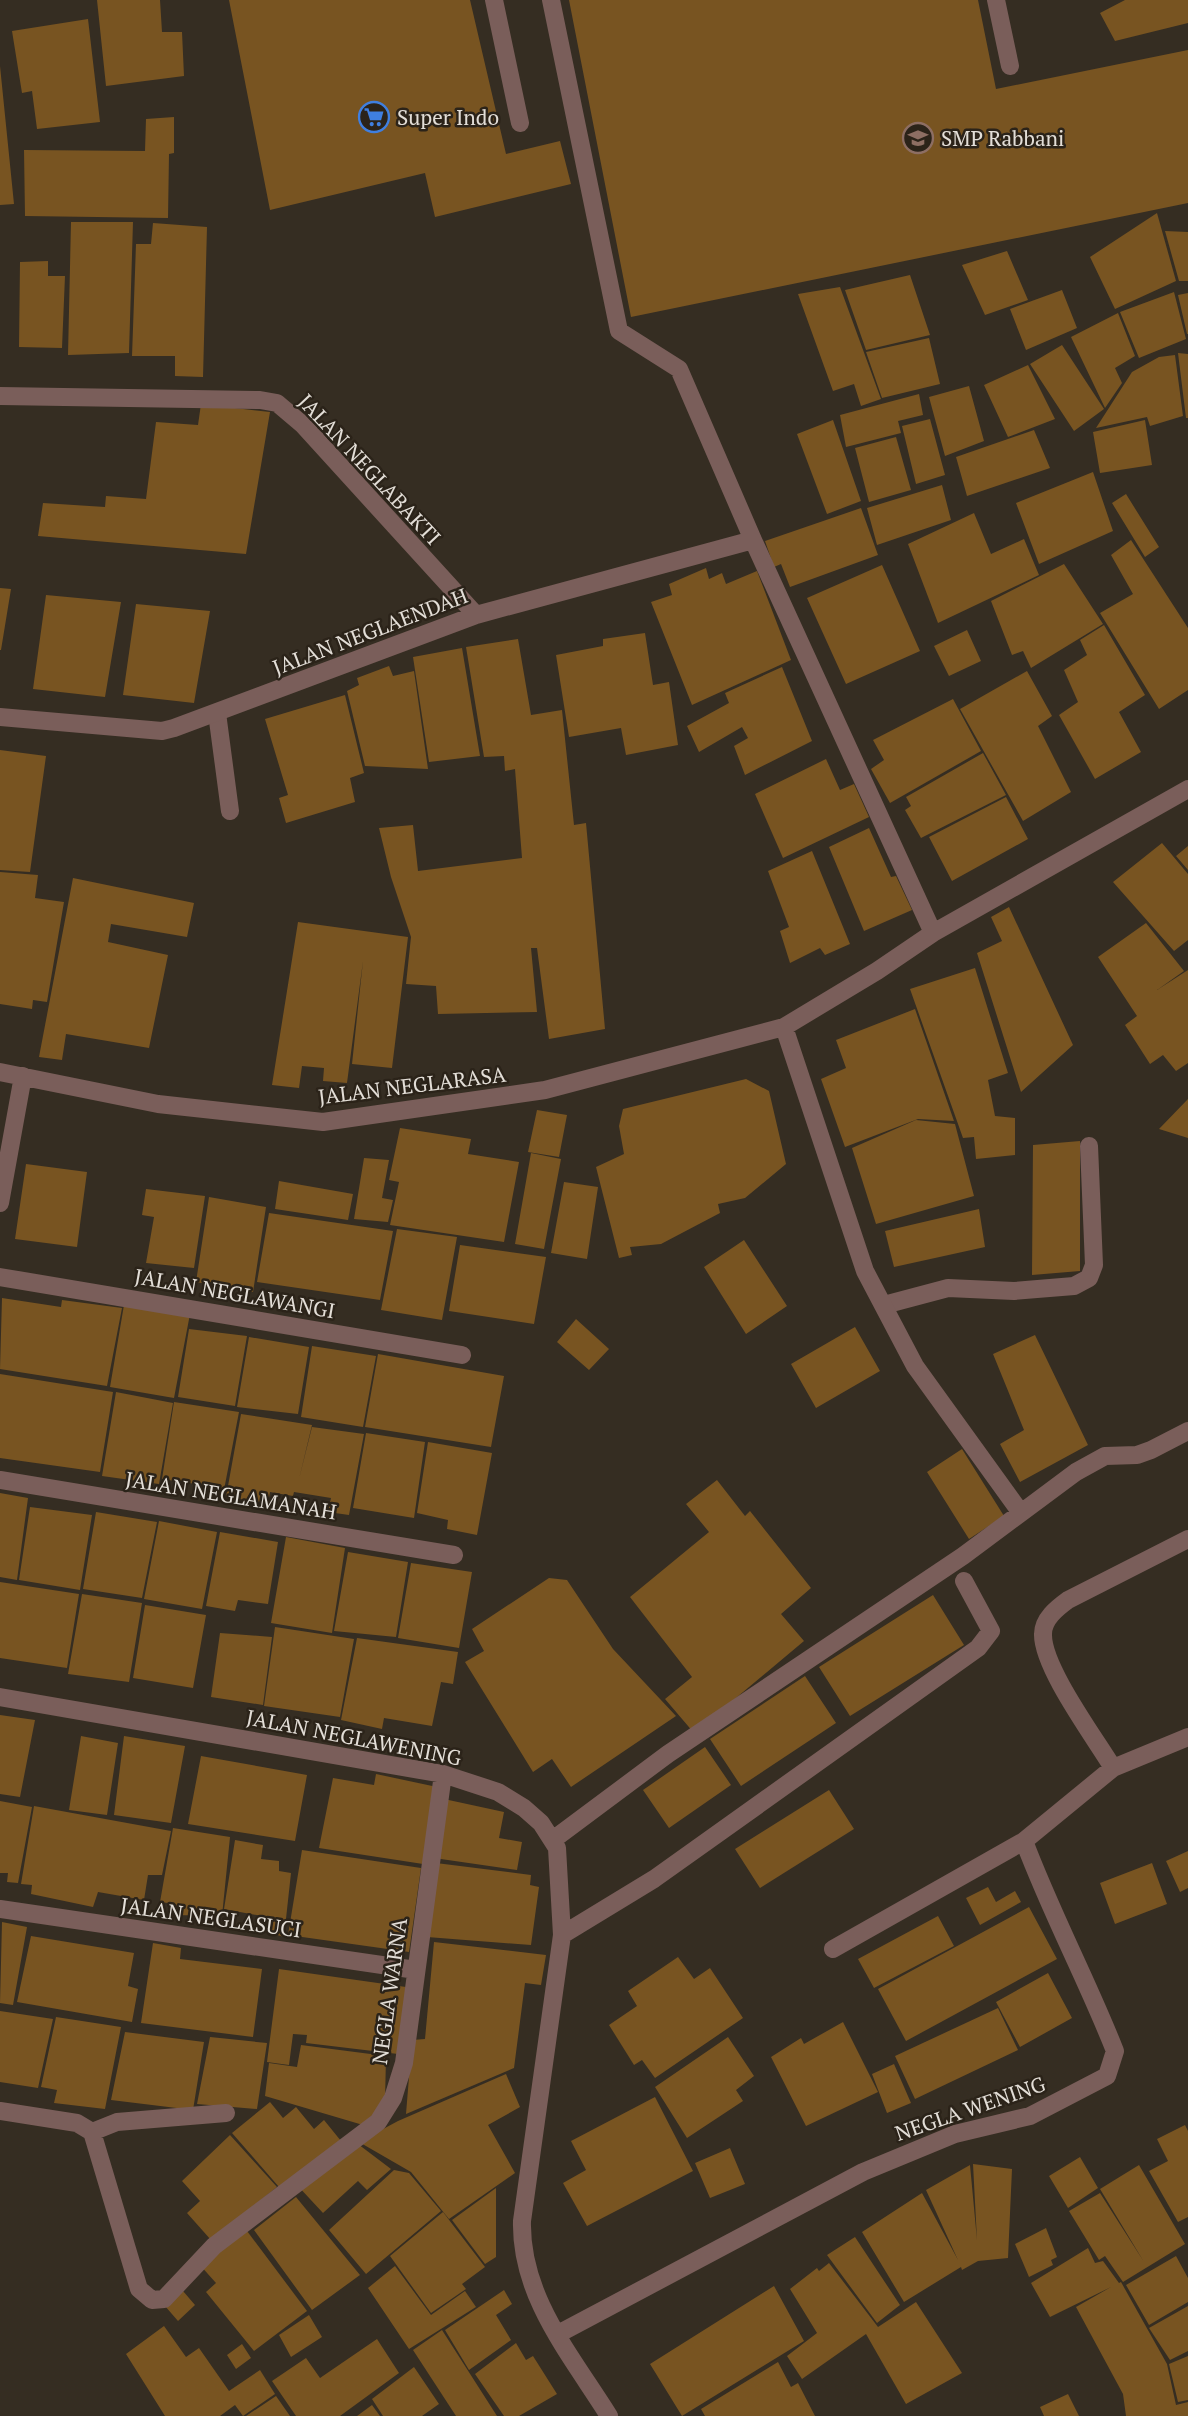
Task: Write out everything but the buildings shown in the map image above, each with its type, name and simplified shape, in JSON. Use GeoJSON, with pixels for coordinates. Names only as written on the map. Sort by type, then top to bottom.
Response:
{"type":"FeatureCollection","features":[{"type":"Feature","properties":{"kind":"street"},"geometry":{"type":"LineString","coordinates":[[494,0],[520,123]]}},
{"type":"Feature","properties":{"kind":"street"},"geometry":{"type":"LineString","coordinates":[[551,0],[619,331],[680,369],[753,540],[933,933]]}},
{"type":"Feature","properties":{"kind":"street"},"geometry":{"type":"LineString","coordinates":[[996,0],[1010,66]]}},
{"type":"Feature","properties":{"kind":"street","name":"JALAN NEGLABAKTI"},"geometry":{"type":"LineString","coordinates":[[0,396],[215,398],[277,403],[303,425],[475,615]]}},
{"type":"Feature","properties":{"kind":"street","name":"JALAN NEGLAENDAH"},"geometry":{"type":"LineString","coordinates":[[0,717],[162,731],[196,723],[475,615],[753,540]]}},
{"type":"Feature","properties":{"kind":"street"},"geometry":{"type":"LineString","coordinates":[[217,713],[230,811]]}},
{"type":"Feature","properties":{"kind":"street","name":"JALAN NEGLARASA"},"geometry":{"type":"LineString","coordinates":[[0,1072],[158,1104],[323,1122],[545,1090],[784,1027],[877,971],[933,933],[1188,789]]}},
{"type":"Feature","properties":{"kind":"street"},"geometry":{"type":"LineString","coordinates":[[784,1027],[866,1271],[915,1366],[1021,1513]]}},
{"type":"Feature","properties":{"kind":"street"},"geometry":{"type":"LineString","coordinates":[[0,1203],[23,1076]]}},
{"type":"Feature","properties":{"kind":"street"},"geometry":{"type":"LineString","coordinates":[[884,1305],[948,1288],[1014,1291],[1074,1286],[1089,1278],[1094,1265],[1089,1146]]}},
{"type":"Feature","properties":{"kind":"street","name":"JALAN NEGLAWANGI"},"geometry":{"type":"LineString","coordinates":[[0,1277],[462,1355]]}},
{"type":"Feature","properties":{"kind":"street"},"geometry":{"type":"LineString","coordinates":[[608,2416],[534,2296],[521,2249],[562,1936],[560,1870],[554,1839],[668,1754],[963,1556],[1093,1462],[1117,1454],[1137,1455],[1188,1432]]}},
{"type":"Feature","properties":{"kind":"street","name":"JALAN NEGLAMANAH"},"geometry":{"type":"LineString","coordinates":[[0,1480],[454,1555]]}},
{"type":"Feature","properties":{"kind":"street"},"geometry":{"type":"LineString","coordinates":[[1114,1768],[1057,1676],[1042,1635],[1044,1626],[1056,1609],[1068,1600],[1188,1539]]}},
{"type":"Feature","properties":{"kind":"street"},"geometry":{"type":"LineString","coordinates":[[562,1936],[654,1879],[978,1648],[991,1631],[964,1581]]}},
{"type":"Feature","properties":{"kind":"street","name":"JALAN NEGLAWENING"},"geometry":{"type":"LineString","coordinates":[[0,1697],[443,1774],[498,1792],[541,1822],[554,1839]]}},
{"type":"Feature","properties":{"kind":"street"},"geometry":{"type":"LineString","coordinates":[[833,1949],[1024,1841],[1114,1768],[1188,1737]]}},
{"type":"Feature","properties":{"kind":"street","name":"NEGLA WARNA"},"geometry":{"type":"LineString","coordinates":[[92,2132],[139,2289],[152,2300],[164,2299],[214,2246],[378,2122],[393,2098],[404,2063],[443,1774]]}},
{"type":"Feature","properties":{"kind":"street","name":"NEGLA WENING"},"geometry":{"type":"LineString","coordinates":[[558,2334],[863,2172],[955,2134],[1030,2116],[1107,2076],[1115,2051],[1092,1992],[1039,1882],[1024,1841]]}},
{"type":"Feature","properties":{"kind":"street","name":"JALAN NEGLASUCI"},"geometry":{"type":"LineString","coordinates":[[0,1909],[416,1970]]}},
{"type":"Feature","properties":{"kind":"street"},"geometry":{"type":"LineString","coordinates":[[0,2112],[77,2123],[92,2132],[117,2122],[226,2113]]}},
{"type":"Feature","properties":{"kind":"place","name":"Super Indo"},"geometry":{"type":"Point","coordinates":[374,117]}},
{"type":"Feature","properties":{"kind":"place","name":"SMP Rabbani"},"geometry":{"type":"Point","coordinates":[918,138]}}]}
